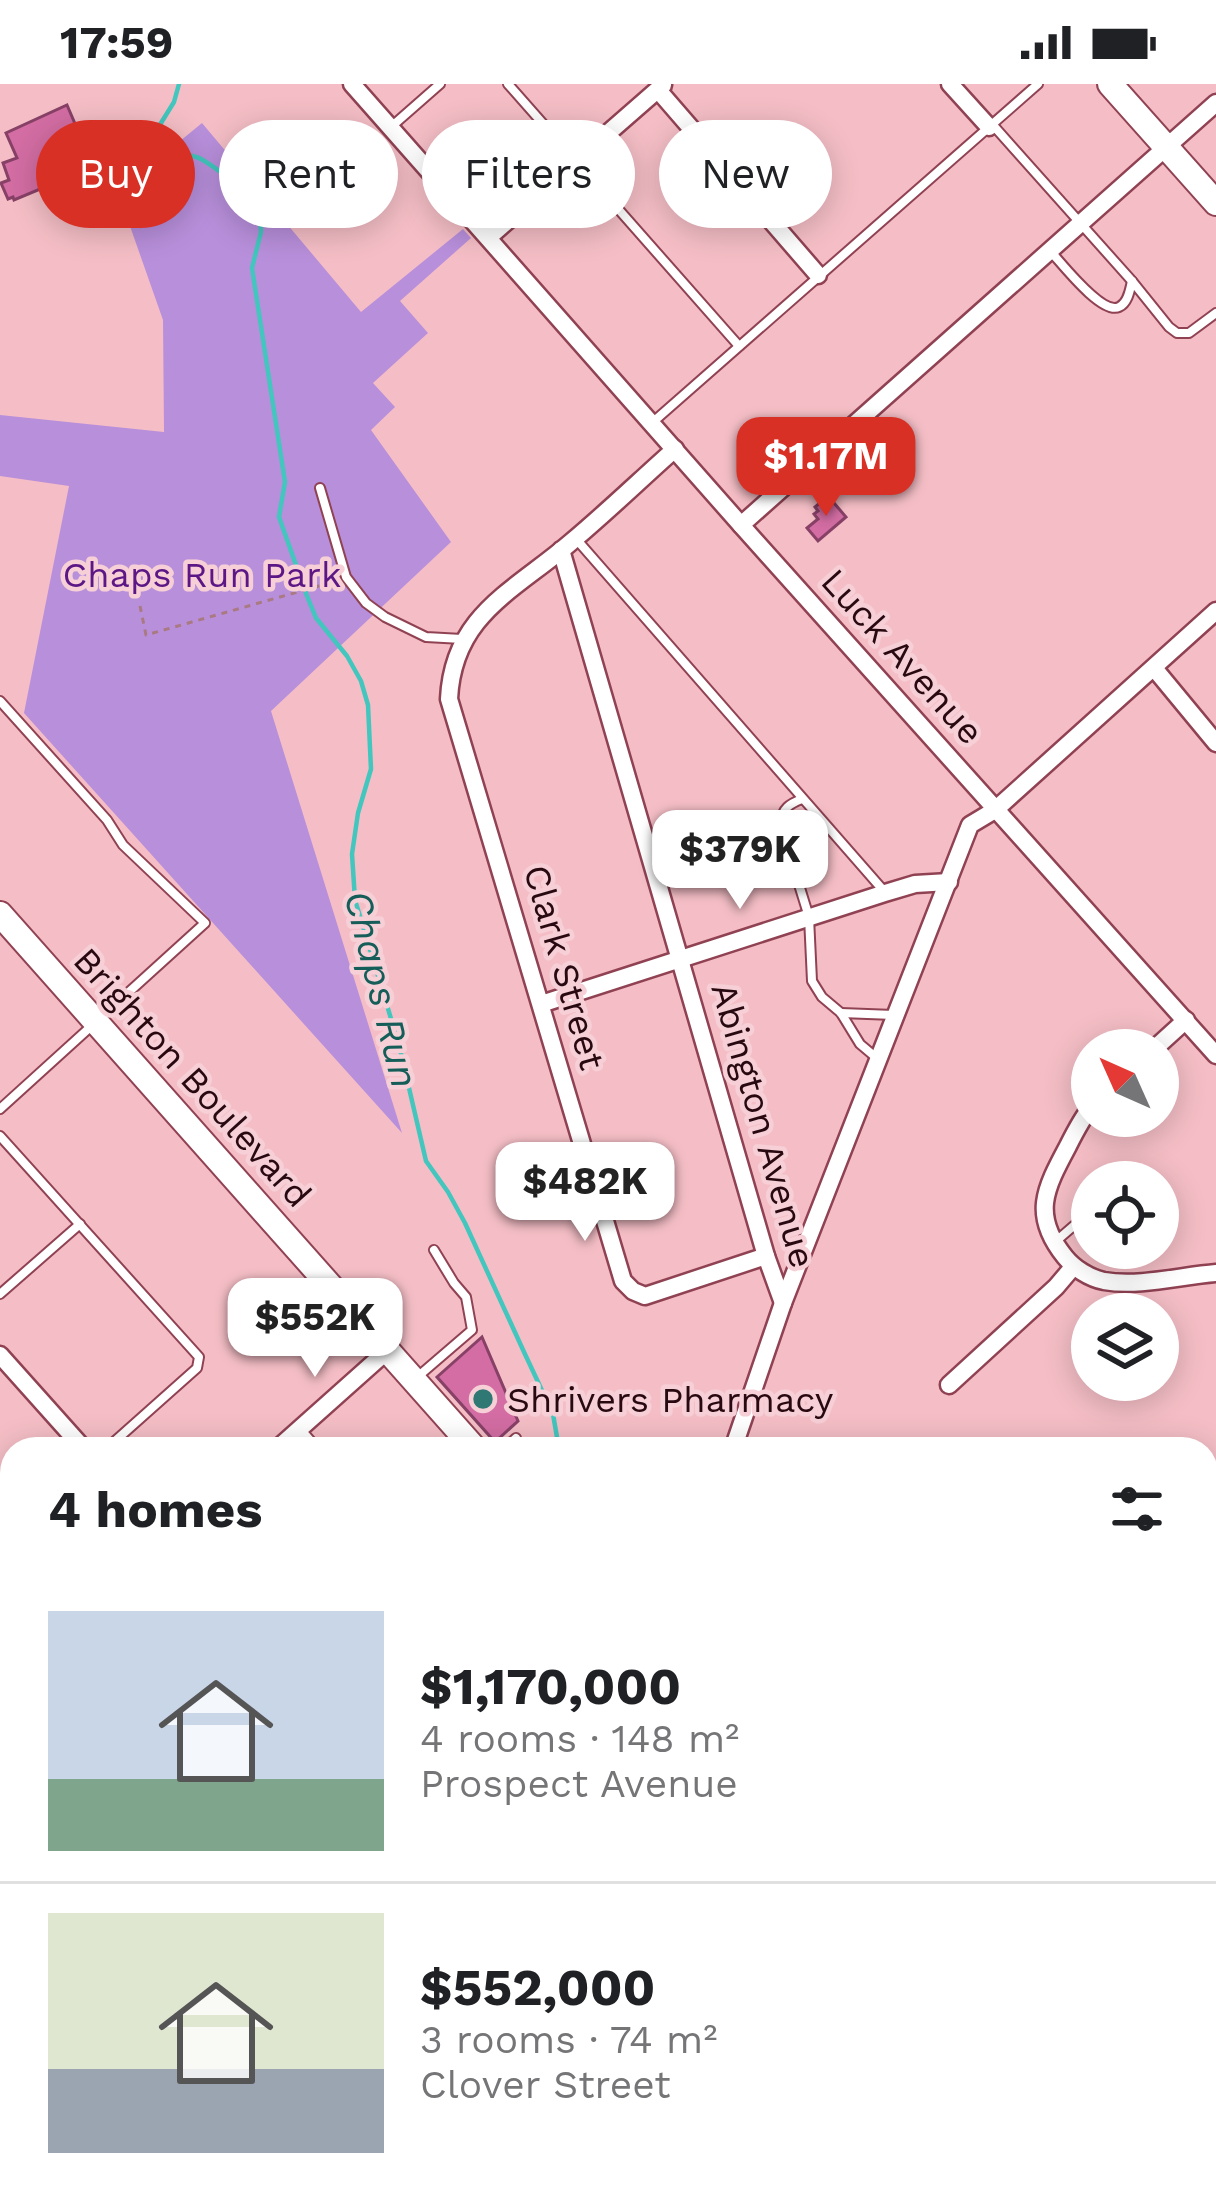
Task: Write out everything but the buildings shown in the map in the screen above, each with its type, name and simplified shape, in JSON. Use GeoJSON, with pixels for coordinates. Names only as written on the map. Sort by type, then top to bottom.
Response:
{"type":"FeatureCollection","features":[{"type":"Feature","properties":{"kind":"street","name":"Luck Avenue"},"geometry":{"type":"LineString","coordinates":[[352,84],[383,120]]}},
{"type":"Feature","properties":{"kind":"street"},"geometry":{"type":"LineString","coordinates":[[950,84],[990,125]]}},
{"type":"Feature","properties":{"kind":"street"},"geometry":{"type":"LineString","coordinates":[[1110,84],[1216,203]]}},
{"type":"Feature","properties":{"kind":"street"},"geometry":{"type":"LineString","coordinates":[[623,120],[661,87],[818,275]]}},
{"type":"Feature","properties":{"kind":"street"},"geometry":{"type":"LineString","coordinates":[[741,525],[1216,104]]}},
{"type":"Feature","properties":{"kind":"street","name":"Luck Avenue"},"geometry":{"type":"LineString","coordinates":[[398,137],[1216,1054]]}},
{"type":"Feature","properties":{"kind":"street"},"geometry":{"type":"LineString","coordinates":[[489,237],[499,228]]}},
{"type":"Feature","properties":{"kind":"street"},"geometry":{"type":"LineString","coordinates":[[464,639],[484,611],[675,449]]}},
{"type":"Feature","properties":{"kind":"street","name":"Abington Avenue"},"geometry":{"type":"LineString","coordinates":[[568,544],[782,1303]]}},
{"type":"Feature","properties":{"kind":"street"},"geometry":{"type":"LineString","coordinates":[[737,1437],[782,1303],[970,825],[995,810],[1216,611]]}},
{"type":"Feature","properties":{"kind":"street","name":"Clark Street"},"geometry":{"type":"LineString","coordinates":[[464,639],[454,663],[449,699],[452,715],[472,767],[623,1281],[646,1295],[766,1256]]}},
{"type":"Feature","properties":{"kind":"street"},"geometry":{"type":"LineString","coordinates":[[1154,668],[1216,743]]}},
{"type":"Feature","properties":{"kind":"street"},"geometry":{"type":"LineString","coordinates":[[541,1004],[885,892],[915,884],[949,883]]}},
{"type":"Feature","properties":{"kind":"street","name":"Brighton Boulevard"},"geometry":{"type":"LineString","coordinates":[[0,914],[464,1437]]}},
{"type":"Feature","properties":{"kind":"street"},"geometry":{"type":"LineString","coordinates":[[1176,1029],[1186,1020]]}},
{"type":"Feature","properties":{"kind":"street"},"geometry":{"type":"LineString","coordinates":[[1071,1264],[1045,1224],[1044,1204],[1048,1183],[1074,1137]]}},
{"type":"Feature","properties":{"kind":"street"},"geometry":{"type":"LineString","coordinates":[[949,1385],[1071,1269]]}},
{"type":"Feature","properties":{"kind":"street"},"geometry":{"type":"LineString","coordinates":[[1077,1269],[1100,1281],[1133,1282],[1216,1273]]}},
{"type":"Feature","properties":{"kind":"street"},"geometry":{"type":"LineString","coordinates":[[291,1437],[388,1351]]}},
{"type":"Feature","properties":{"kind":"street"},"geometry":{"type":"LineString","coordinates":[[0,1355],[73,1437]]}},
{"type":"Feature","properties":{"kind":"lane"},"geometry":{"type":"LineString","coordinates":[[398,121],[440,84]]}},
{"type":"Feature","properties":{"kind":"lane"},"geometry":{"type":"LineString","coordinates":[[508,84],[541,120]]}},
{"type":"Feature","properties":{"kind":"lane"},"geometry":{"type":"LineString","coordinates":[[652,423],[1038,84]]}},
{"type":"Feature","properties":{"kind":"lane"},"geometry":{"type":"LineString","coordinates":[[990,125],[1168,327],[1189,333],[1216,313]]}},
{"type":"Feature","properties":{"kind":"lane"},"geometry":{"type":"LineString","coordinates":[[635,227],[739,346]]}},
{"type":"Feature","properties":{"kind":"lane"},"geometry":{"type":"LineString","coordinates":[[1051,252],[1108,308],[1124,303],[1132,281]]}},
{"type":"Feature","properties":{"kind":"lane"},"geometry":{"type":"LineString","coordinates":[[320,488],[346,577],[366,603],[426,637],[464,639]]}},
{"type":"Feature","properties":{"kind":"lane"},"geometry":{"type":"LineString","coordinates":[[568,544],[885,892]]}},
{"type":"Feature","properties":{"kind":"lane"},"geometry":{"type":"LineString","coordinates":[[0,701],[124,845],[205,923],[0,1108]]}},
{"type":"Feature","properties":{"kind":"lane"},"geometry":{"type":"LineString","coordinates":[[802,799],[782,812],[780,823],[809,917],[812,981],[822,998],[841,1013],[860,1045],[879,1060]]}},
{"type":"Feature","properties":{"kind":"lane"},"geometry":{"type":"LineString","coordinates":[[841,1013],[897,1015]]}},
{"type":"Feature","properties":{"kind":"lane"},"geometry":{"type":"LineString","coordinates":[[0,1136],[199,1357],[196,1368],[119,1437]]}},
{"type":"Feature","properties":{"kind":"lane"},"geometry":{"type":"LineString","coordinates":[[0,1294],[80,1224]]}},
{"type":"Feature","properties":{"kind":"lane"},"geometry":{"type":"LineString","coordinates":[[1054,1243],[1071,1228]]}},
{"type":"Feature","properties":{"kind":"lane"},"geometry":{"type":"LineString","coordinates":[[414,1380],[472,1330],[466,1298],[434,1250]]}},
{"type":"Feature","properties":{"kind":"lane"},"geometry":{"type":"LineString","coordinates":[[300,1429],[307,1437]]}},
{"type":"Feature","properties":{"kind":"path"},"geometry":{"type":"LineString","coordinates":[[140,606],[146,635],[326,585]]}},
{"type":"Feature","properties":{"kind":"green space","name":"Chaps Run Park"},"geometry":{"type":"Polygon","coordinates":[[[202,123],[219,143],[219,228],[290,228],[361,312],[463,229],[471,238],[400,301],[428,333],[373,383],[395,407],[371,430],[451,542],[271,711],[402,1133],[24,713],[69,486],[0,476],[0,415],[164,432],[163,320],[131,228],[195,228],[195,129],[202,123]]]}},
{"type":"Feature","properties":{"kind":"waterway","name":"Chaps Run"},"geometry":{"type":"LineString","coordinates":[[179,84],[161,123],[161,150],[201,159],[259,205],[261,232],[252,268],[285,482],[279,517],[316,618],[347,656],[368,705],[371,769],[352,854],[355,900],[399,1045],[426,1161],[465,1223],[553,1414],[557,1437]]}},
{"type":"Feature","properties":{"kind":"place","name":"Shrivers Pharmacy"},"geometry":{"type":"Point","coordinates":[483,1399]}}]}
